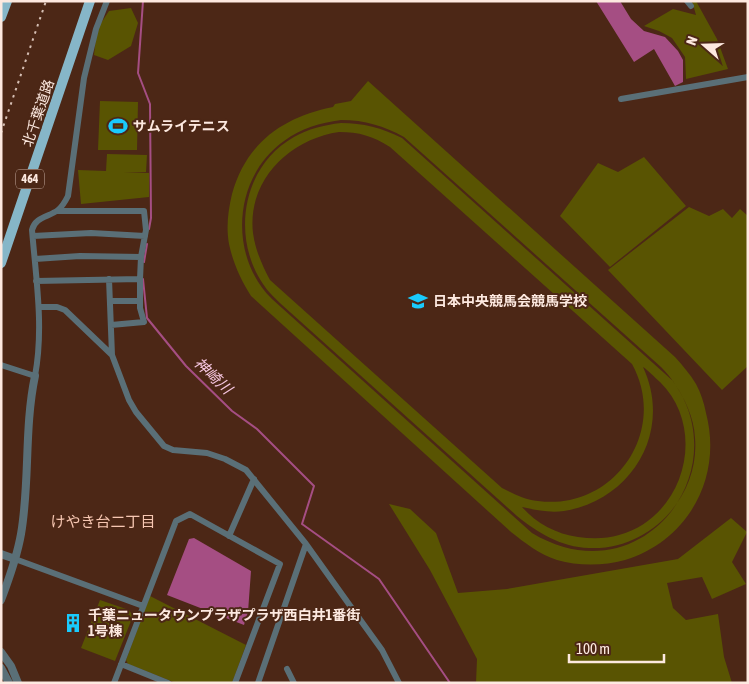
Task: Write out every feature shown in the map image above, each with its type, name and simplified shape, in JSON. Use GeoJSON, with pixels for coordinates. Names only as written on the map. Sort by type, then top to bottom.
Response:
{"type":"FeatureCollection","features":[{"type":"Feature","properties":{"kind":"highway"},"geometry":{"type":"LineString","coordinates":[[1,17],[7,1]]}},
{"type":"Feature","properties":{"kind":"highway","name":"北千葉道路"},"geometry":{"type":"LineString","coordinates":[[1,262],[90,1]]}},
{"type":"Feature","properties":{"kind":"street"},"geometry":{"type":"LineString","coordinates":[[1,600],[22,533],[29,425],[39,353],[39,307],[34,259],[33,224],[57,211],[68,196],[84,78],[96,29],[107,1]]}},
{"type":"Feature","properties":{"kind":"street"},"geometry":{"type":"LineString","coordinates":[[621,99],[748,77]]}},
{"type":"Feature","properties":{"kind":"street"},"geometry":{"type":"LineString","coordinates":[[57,211],[144,211],[146,230],[141,257],[140,279],[140,302],[144,322],[111,325]]}},
{"type":"Feature","properties":{"kind":"street"},"geometry":{"type":"LineString","coordinates":[[33,236],[91,233],[145,236]]}},
{"type":"Feature","properties":{"kind":"street"},"geometry":{"type":"LineString","coordinates":[[34,259],[80,256],[141,257]]}},
{"type":"Feature","properties":{"kind":"street"},"geometry":{"type":"LineString","coordinates":[[36,281],[140,279]]}},
{"type":"Feature","properties":{"kind":"street"},"geometry":{"type":"LineString","coordinates":[[109,280],[112,355],[129,400],[136,412],[164,446],[172,450],[207,454],[225,459],[246,470],[306,544],[382,650],[398,682]]}},
{"type":"Feature","properties":{"kind":"street"},"geometry":{"type":"LineString","coordinates":[[110,302],[140,302]]}},
{"type":"Feature","properties":{"kind":"street"},"geometry":{"type":"LineString","coordinates":[[39,307],[57,307],[65,310],[112,355]]}},
{"type":"Feature","properties":{"kind":"street"},"geometry":{"type":"LineString","coordinates":[[1,365],[35,376]]}},
{"type":"Feature","properties":{"kind":"street"},"geometry":{"type":"LineString","coordinates":[[228,536],[254,479]]}},
{"type":"Feature","properties":{"kind":"street"},"geometry":{"type":"LineString","coordinates":[[114,683],[176,521],[190,514],[280,564],[235,683]]}},
{"type":"Feature","properties":{"kind":"street"},"geometry":{"type":"LineString","coordinates":[[258,683],[306,544]]}},
{"type":"Feature","properties":{"kind":"street"},"geometry":{"type":"LineString","coordinates":[[1,554],[143,606]]}},
{"type":"Feature","properties":{"kind":"street"},"geometry":{"type":"LineString","coordinates":[[1,652],[11,666],[18,683]]}},
{"type":"Feature","properties":{"kind":"street"},"geometry":{"type":"LineString","coordinates":[[121,664],[168,683]]}},
{"type":"Feature","properties":{"kind":"street"},"geometry":{"type":"LineString","coordinates":[[1,668],[9,683]]}},
{"type":"Feature","properties":{"kind":"street"},"geometry":{"type":"LineString","coordinates":[[287,669],[294,683]]}},
{"type":"Feature","properties":{"kind":"shaded area"},"geometry":{"type":"Polygon","coordinates":[[[596,1],[620,1],[631,19],[644,31],[665,37],[678,51],[683,60],[683,82],[675,86],[654,49],[634,62],[596,1]]]}},
{"type":"Feature","properties":{"kind":"shaded area"},"geometry":{"type":"Polygon","coordinates":[[[692,1],[696,1],[717,39],[728,69],[686,79],[685,57],[672,38],[644,26],[673,9],[696,15],[692,1]]]}},
{"type":"Feature","properties":{"kind":"shaded area"},"geometry":{"type":"Polygon","coordinates":[[[131,8],[138,23],[131,46],[108,60],[94,55],[97,29],[109,11],[131,8]]]}},
{"type":"Feature","properties":{"kind":"shaded area"},"geometry":{"type":"Polygon","coordinates":[[[368,81],[675,357],[691,377],[696,384],[705,409],[710,437],[709,460],[704,483],[696,503],[683,522],[667,538],[647,551],[625,560],[608,563],[582,564],[550,558],[511,532],[251,296],[235,265],[228,238],[229,207],[238,176],[257,147],[283,125],[298,118],[333,107],[335,104],[351,101],[368,81]],[[341,120],[311,127],[284,141],[267,156],[254,175],[246,195],[242,217],[243,240],[248,261],[258,281],[272,299],[532,533],[574,549],[613,549],[647,535],[673,510],[689,477],[694,441],[685,403],[661,367],[404,137],[374,124],[341,120]]]}},
{"type":"Feature","properties":{"kind":"shaded area","name":"サムライテニス"},"geometry":{"type":"Polygon","coordinates":[[[100,101],[138,102],[137,150],[98,150],[100,101]]]}},
{"type":"Feature","properties":{"kind":"shaded area"},"geometry":{"type":"Polygon","coordinates":[[[341,123],[365,125],[387,131],[402,138],[673,381],[685,401],[693,422],[695,438],[694,460],[689,481],[679,500],[666,516],[650,530],[632,540],[611,547],[589,548],[559,542],[533,528],[517,516],[267,290],[253,265],[247,245],[245,224],[247,204],[253,184],[263,166],[276,150],[294,137],[316,128],[341,123]],[[339,132],[321,136],[304,143],[289,153],[275,165],[257,196],[253,214],[253,233],[259,257],[270,280],[502,488],[533,500],[565,501],[590,493],[611,480],[627,461],[639,439],[644,415],[642,390],[632,364],[390,147],[366,135],[339,132]],[[643,367],[651,391],[653,415],[649,438],[640,459],[627,477],[609,493],[588,504],[558,512],[522,507],[540,523],[570,536],[583,538],[604,538],[619,535],[642,525],[660,510],[674,491],[682,469],[686,446],[683,423],[675,401],[660,382],[643,367]]]}},
{"type":"Feature","properties":{"kind":"shaded area"},"geometry":{"type":"Polygon","coordinates":[[[107,154],[147,155],[146,172],[124,172],[149,173],[149,197],[81,204],[78,170],[106,171],[107,154]]]}},
{"type":"Feature","properties":{"kind":"shaded area"},"geometry":{"type":"Polygon","coordinates":[[[644,157],[686,206],[610,267],[560,216],[598,163],[618,172],[644,157]]]}},
{"type":"Feature","properties":{"kind":"shaded area"},"geometry":{"type":"Polygon","coordinates":[[[689,207],[709,216],[723,209],[732,218],[740,209],[748,216],[748,366],[722,390],[608,270],[689,207]]]}},
{"type":"Feature","properties":{"kind":"shaded area"},"geometry":{"type":"Polygon","coordinates":[[[389,504],[410,509],[436,533],[458,593],[507,589],[678,559],[731,518],[747,532],[732,562],[746,584],[712,599],[702,577],[667,583],[673,608],[686,620],[718,614],[724,657],[732,683],[476,683],[477,659],[430,570],[389,504]]]}},
{"type":"Feature","properties":{"kind":"shaded area"},"geometry":{"type":"Polygon","coordinates":[[[194,538],[251,571],[248,612],[244,625],[167,595],[189,539],[194,538]]]}},
{"type":"Feature","properties":{"kind":"shaded area"},"geometry":{"type":"Polygon","coordinates":[[[150,596],[246,645],[232,683],[176,683],[128,664],[126,660],[150,596]]]}},
{"type":"Feature","properties":{"kind":"shaded area"},"geometry":{"type":"Polygon","coordinates":[[[100,600],[129,610],[133,616],[115,661],[81,648],[100,600]]]}},
{"type":"Feature","properties":{"kind":"waterway","name":"神崎川"},"geometry":{"type":"LineString","coordinates":[[143,1],[138,73],[150,104],[151,218],[149,229]]}},
{"type":"Feature","properties":{"kind":"waterway","name":"神崎川"},"geometry":{"type":"LineString","coordinates":[[144,262],[147,244]]}},
{"type":"Feature","properties":{"kind":"waterway","name":"神崎川"},"geometry":{"type":"LineString","coordinates":[[143,279],[147,318],[186,366],[232,411],[257,429],[314,486],[302,524],[379,579],[450,683]]}},
{"type":"Feature","properties":{"kind":"railway"},"geometry":{"type":"LineString","coordinates":[[1,133],[46,1]]}},
{"type":"Feature","properties":{"kind":"place","name":"サムライテニス"},"geometry":{"type":"Point","coordinates":[118,126]}},
{"type":"Feature","properties":{"kind":"place","name":"日本中央競馬会競馬学校"},"geometry":{"type":"Point","coordinates":[418,301]}},
{"type":"Feature","properties":{"kind":"place","name":"千葉ニュータウンプラザプラザ西白井1番街 1号棟"},"geometry":{"type":"Point","coordinates":[73,623]}},
{"type":"Feature","properties":{"kind":"district","name":"けやき台二丁目"},"geometry":{"type":"Point","coordinates":[103,522]}}]}
